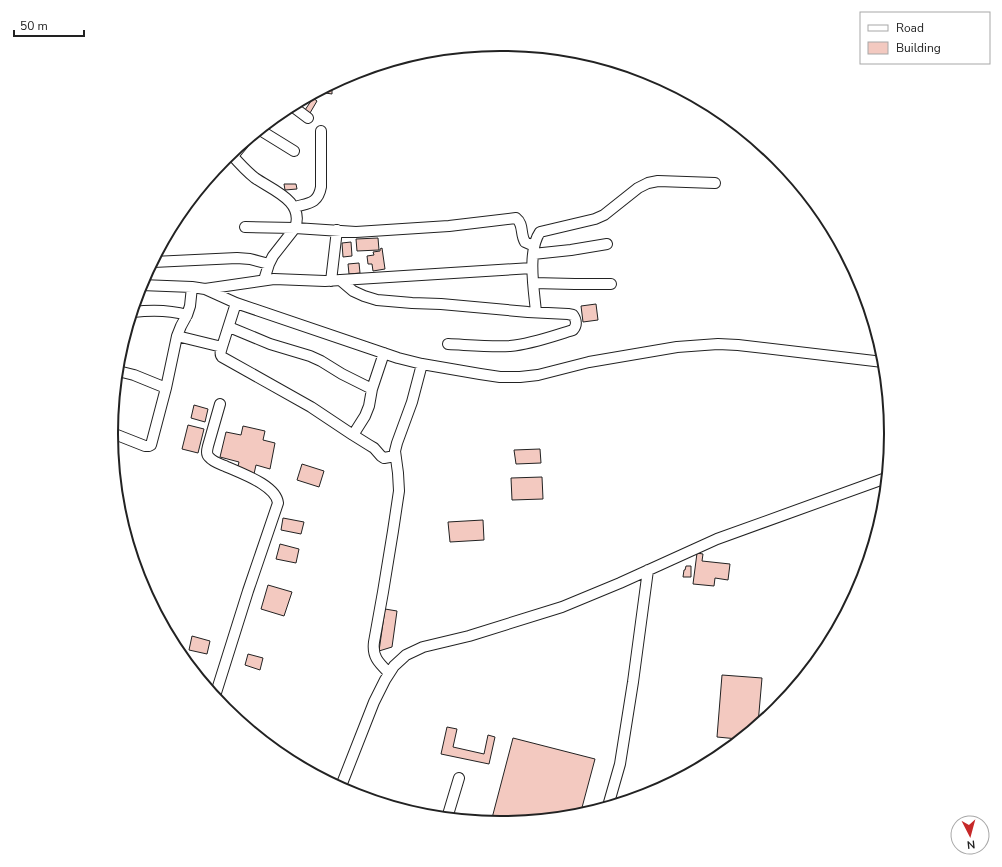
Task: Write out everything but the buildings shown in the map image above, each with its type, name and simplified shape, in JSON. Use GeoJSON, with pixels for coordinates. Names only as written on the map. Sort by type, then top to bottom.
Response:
{"type":"FeatureCollection","features":[{"type":"Feature","properties":{"kind":"street"},"geometry":{"type":"LineString","coordinates":[[297,110],[308,118]]}},
{"type":"Feature","properties":{"kind":"street"},"geometry":{"type":"LineString","coordinates":[[294,207],[314,201],[320,194],[321,132]]}},
{"type":"Feature","properties":{"kind":"street"},"geometry":{"type":"LineString","coordinates":[[265,133],[294,151]]}},
{"type":"Feature","properties":{"kind":"street"},"geometry":{"type":"LineString","coordinates":[[236,159],[254,177],[289,200],[294,207],[297,217],[297,224],[295,228],[273,256],[264,280]]}},
{"type":"Feature","properties":{"kind":"street"},"geometry":{"type":"LineString","coordinates":[[536,312],[532,268],[536,237],[540,232],[595,219],[604,215],[638,188],[648,183],[658,181],[715,183]]}},
{"type":"Feature","properties":{"kind":"street"},"geometry":{"type":"LineString","coordinates":[[245,227],[295,228],[356,232],[449,226],[516,218],[521,224],[524,242],[534,250],[571,250],[606,244]]}},
{"type":"Feature","properties":{"kind":"street"},"geometry":{"type":"LineString","coordinates":[[336,281],[337,230]]}},
{"type":"Feature","properties":{"kind":"street"},"geometry":{"type":"LineString","coordinates":[[159,262],[236,258],[250,259],[269,264]]}},
{"type":"Feature","properties":{"kind":"street"},"geometry":{"type":"LineString","coordinates":[[205,289],[274,279],[336,281],[532,268]]}},
{"type":"Feature","properties":{"kind":"street"},"geometry":{"type":"LineString","coordinates":[[336,281],[353,291],[377,300],[568,314],[573,315],[576,322],[576,326],[573,330],[540,341],[511,346],[448,344]]}},
{"type":"Feature","properties":{"kind":"street"},"geometry":{"type":"LineString","coordinates":[[533,283],[611,284]]}},
{"type":"Feature","properties":{"kind":"street"},"geometry":{"type":"LineString","coordinates":[[149,284],[205,289],[236,303],[398,358],[422,364],[500,377],[538,375],[589,362],[677,347],[718,344],[876,361]]}},
{"type":"Feature","properties":{"kind":"street"},"geometry":{"type":"LineString","coordinates":[[118,435],[145,446],[151,445],[166,388],[177,336],[190,306],[192,287]]}},
{"type":"Feature","properties":{"kind":"street"},"geometry":{"type":"LineString","coordinates":[[236,303],[220,355],[226,360],[311,407],[370,445],[379,455],[390,457]]}},
{"type":"Feature","properties":{"kind":"street"},"geometry":{"type":"LineString","coordinates":[[139,312],[179,312],[187,315]]}},
{"type":"Feature","properties":{"kind":"street"},"geometry":{"type":"LineString","coordinates":[[229,327],[270,344],[310,356],[372,389]]}},
{"type":"Feature","properties":{"kind":"street"},"geometry":{"type":"LineString","coordinates":[[177,336],[221,350]]}},
{"type":"Feature","properties":{"kind":"street"},"geometry":{"type":"LineString","coordinates":[[353,435],[365,416],[369,406],[372,389],[384,353]]}},
{"type":"Feature","properties":{"kind":"street"},"geometry":{"type":"LineString","coordinates":[[389,673],[375,656],[373,650],[394,532],[399,491],[398,478],[390,457],[397,443],[412,402],[422,364]]}},
{"type":"Feature","properties":{"kind":"street"},"geometry":{"type":"LineString","coordinates":[[124,372],[166,388]]}},
{"type":"Feature","properties":{"kind":"street"},"geometry":{"type":"LineString","coordinates":[[217,690],[278,503],[277,498],[272,492],[260,482],[215,462],[208,456],[207,452],[220,404]]}},
{"type":"Feature","properties":{"kind":"street"},"geometry":{"type":"LineString","coordinates":[[343,782],[374,702],[385,680],[394,666],[406,655],[423,647],[468,636],[562,607],[717,538],[880,480]]}},
{"type":"Feature","properties":{"kind":"street"},"geometry":{"type":"LineString","coordinates":[[610,800],[620,764],[648,570]]}},
{"type":"Feature","properties":{"kind":"street"},"geometry":{"type":"LineString","coordinates":[[449,813],[460,778]]}}]}
